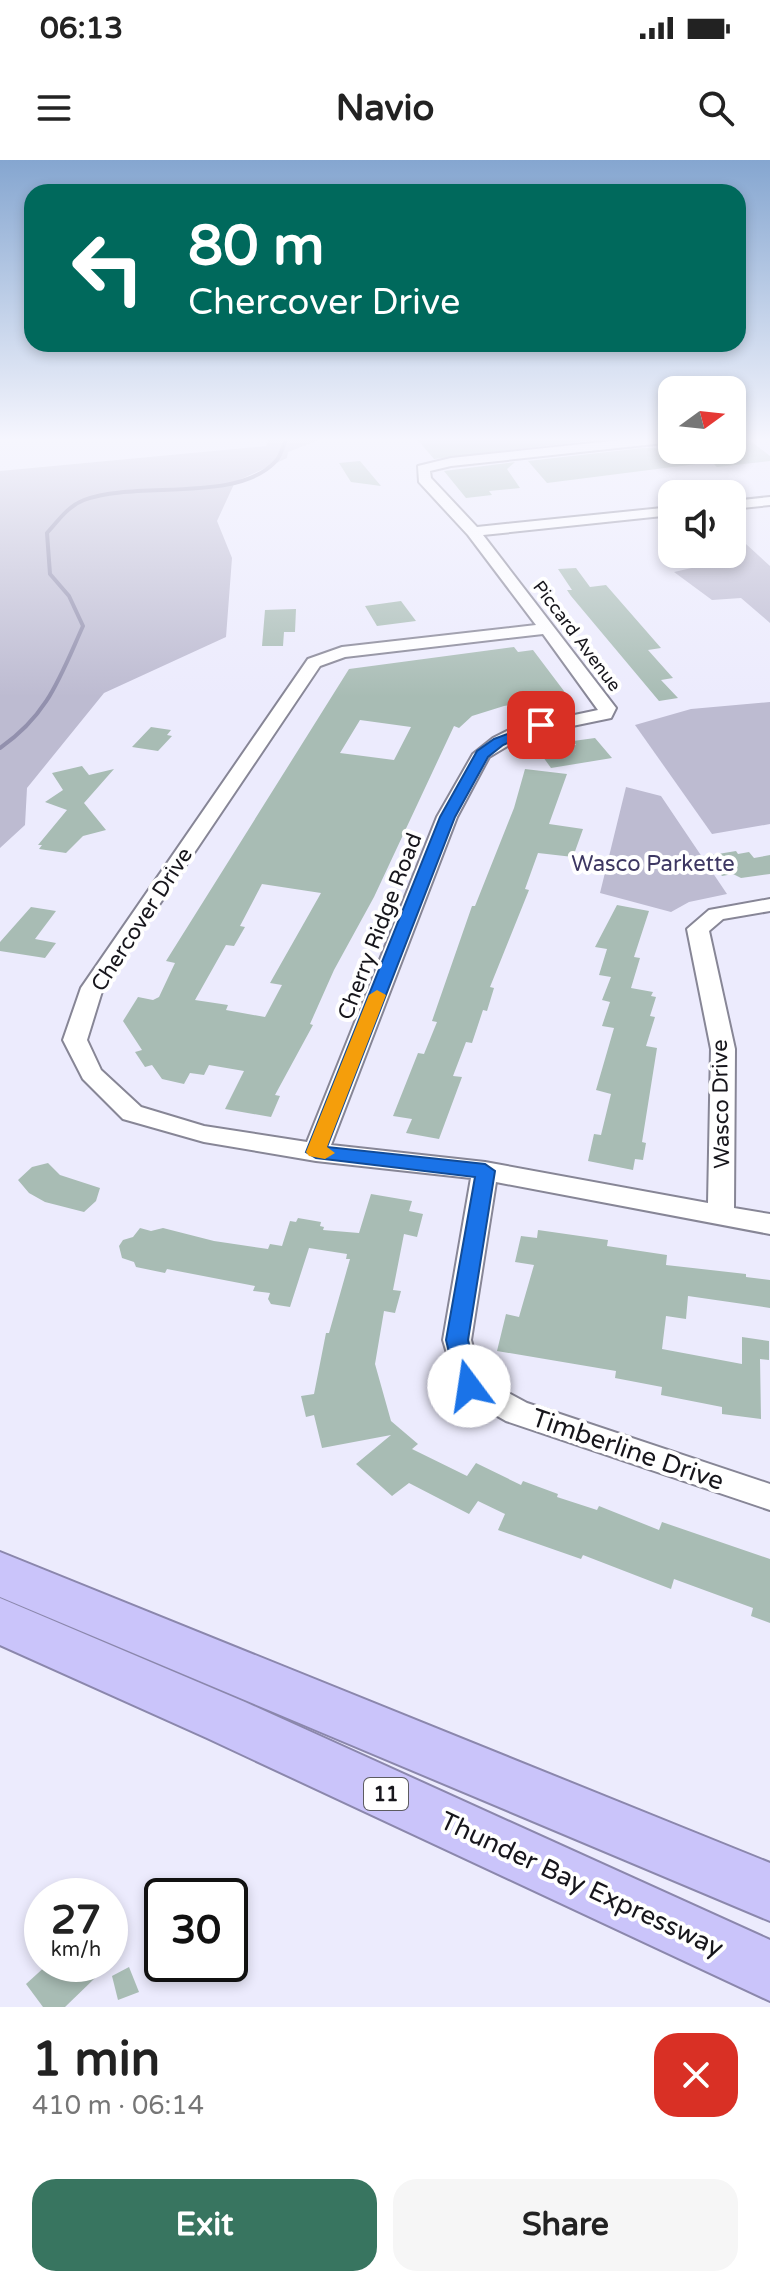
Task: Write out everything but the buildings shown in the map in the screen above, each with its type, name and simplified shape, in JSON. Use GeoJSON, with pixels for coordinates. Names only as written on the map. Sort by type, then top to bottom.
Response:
{"type":"FeatureCollection","features":[{"type":"Feature","properties":{"kind":"highway","name":"11"},"geometry":{"type":"LineString","coordinates":[[0,1574],[770,1892]]}},
{"type":"Feature","properties":{"kind":"highway","name":"Thunder Bay Expressway"},"geometry":{"type":"LineString","coordinates":[[0,1621],[226,1720],[770,1971]]}},
{"type":"Feature","properties":{"kind":"street","name":"Piccard Avenue"},"geometry":{"type":"LineString","coordinates":[[467,525],[607,708],[605,714]]}},
{"type":"Feature","properties":{"kind":"street"},"geometry":{"type":"LineString","coordinates":[[473,532],[538,525]]}},
{"type":"Feature","properties":{"kind":"street","name":"Chercover Drive"},"geometry":{"type":"LineString","coordinates":[[547,629],[342,652],[314,663],[92,988],[75,1040],[91,1074],[132,1113],[204,1134],[316,1152],[485,1171],[770,1224]]}},
{"type":"Feature","properties":{"kind":"street","name":"Cherry Ridge Road"},"geometry":{"type":"LineString","coordinates":[[316,1152],[447,817],[482,754],[519,732],[605,714]]}},
{"type":"Feature","properties":{"kind":"street","name":"Wasco Drive"},"geometry":{"type":"LineString","coordinates":[[721,1215],[723,1049],[698,929],[716,914],[770,905]]}},
{"type":"Feature","properties":{"kind":"street","name":"Timberline Drive"},"geometry":{"type":"LineString","coordinates":[[485,1171],[457,1340],[469,1386],[517,1412],[770,1497]]}},
{"type":"Feature","properties":{"kind":"green space"},"geometry":{"type":"Polygon","coordinates":[[[0,525],[219,525],[232,558],[226,637],[104,693],[27,788],[25,825],[0,848],[0,525]]]}},
{"type":"Feature","properties":{"kind":"green space"},"geometry":{"type":"Polygon","coordinates":[[[746,544],[770,566],[770,623],[741,598],[712,600],[674,572],[692,568],[746,568],[746,544]]]}},
{"type":"Feature","properties":{"kind":"green space"},"geometry":{"type":"Polygon","coordinates":[[[770,702],[770,824],[712,834],[635,725],[691,709],[770,702]]]}},
{"type":"Feature","properties":{"kind":"green space","name":"Wasco Parkette"},"geometry":{"type":"Polygon","coordinates":[[[626,787],[661,796],[727,894],[689,902],[671,912],[600,893],[626,787]]]}},
{"type":"Feature","properties":{"kind":"waterway"},"geometry":{"type":"LineString","coordinates":[[0,748],[30,722],[51,694],[83,626],[69,596],[50,574],[47,533],[54,525]]}},
{"type":"Feature","properties":{"kind":"slow traffic"},"geometry":{"type":"LineString","coordinates":[[325,1153],[316,1152],[377,995]]}},
{"type":"Feature","properties":{"kind":"route"},"geometry":{"type":"LineString","coordinates":[[469,1386],[457,1340],[485,1171],[316,1152],[447,817],[482,754],[519,732],[541,725]]}}]}
